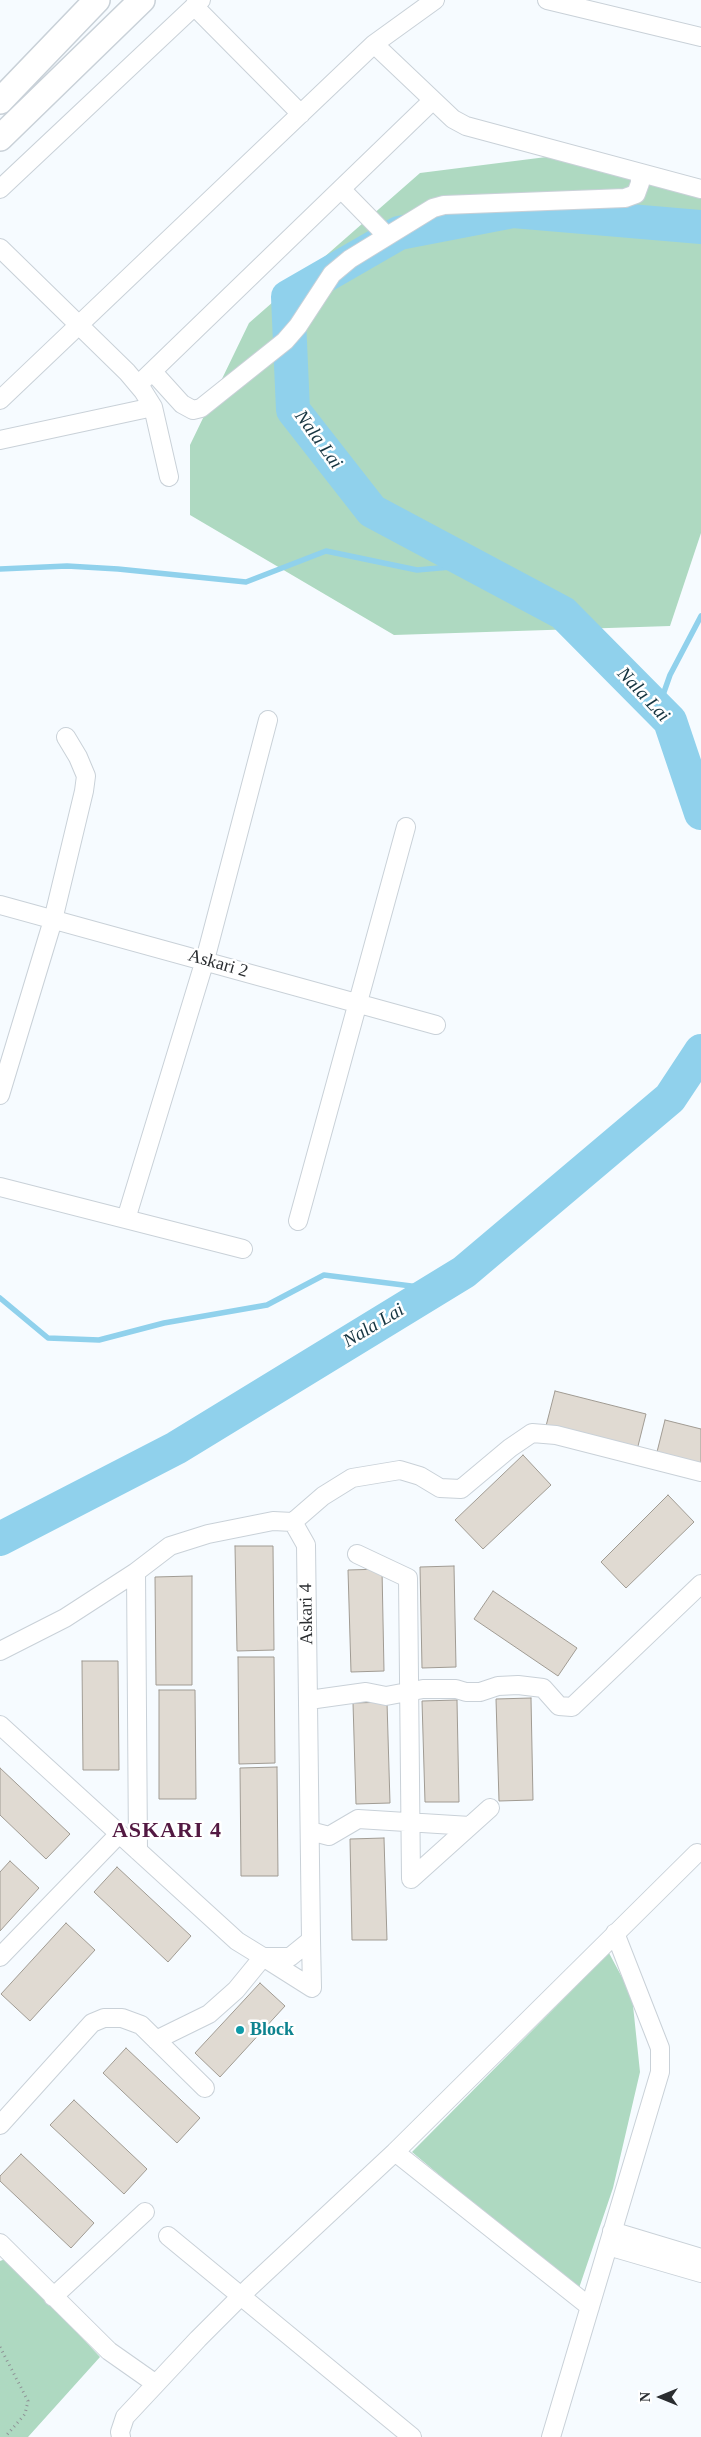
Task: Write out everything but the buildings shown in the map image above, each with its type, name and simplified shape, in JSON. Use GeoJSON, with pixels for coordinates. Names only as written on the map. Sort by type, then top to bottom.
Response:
{"type":"FeatureCollection","features":[{"type":"Feature","properties":{"kind":"main road"},"geometry":{"type":"LineString","coordinates":[[0,101],[97,0]]}},
{"type":"Feature","properties":{"kind":"main road"},"geometry":{"type":"LineString","coordinates":[[0,138],[142,0]]}},
{"type":"Feature","properties":{"kind":"street"},"geometry":{"type":"LineString","coordinates":[[0,400],[374,44],[435,0]]}},
{"type":"Feature","properties":{"kind":"street"},"geometry":{"type":"LineString","coordinates":[[547,0],[701,37]]}},
{"type":"Feature","properties":{"kind":"street"},"geometry":{"type":"LineString","coordinates":[[0,189],[197,3],[301,114]]}},
{"type":"Feature","properties":{"kind":"street"},"geometry":{"type":"LineString","coordinates":[[374,44],[453,119],[466,126],[701,189]]}},
{"type":"Feature","properties":{"kind":"street"},"geometry":{"type":"LineString","coordinates":[[138,385],[432,100]]}},
{"type":"Feature","properties":{"kind":"street"},"geometry":{"type":"LineString","coordinates":[[153,372],[182,404],[193,410],[201,408],[285,341],[298,326],[332,274],[350,259],[434,208],[444,205],[630,197],[636,194],[639,189],[640,173]]}},
{"type":"Feature","properties":{"kind":"street"},"geometry":{"type":"LineString","coordinates":[[341,189],[387,236]]}},
{"type":"Feature","properties":{"kind":"street"},"geometry":{"type":"LineString","coordinates":[[0,248],[138,385],[153,407],[169,477]]}},
{"type":"Feature","properties":{"kind":"street"},"geometry":{"type":"LineString","coordinates":[[0,440],[153,407]]}},
{"type":"Feature","properties":{"kind":"street"},"geometry":{"type":"LineString","coordinates":[[126,1219],[205,960],[268,720]]}},
{"type":"Feature","properties":{"kind":"street"},"geometry":{"type":"LineString","coordinates":[[0,1095],[53,920],[86,776],[78,757],[66,737]]}},
{"type":"Feature","properties":{"kind":"street"},"geometry":{"type":"LineString","coordinates":[[298,1221],[406,827]]}},
{"type":"Feature","properties":{"kind":"street","name":"Askari 2"},"geometry":{"type":"LineString","coordinates":[[0,905],[436,1025]]}},
{"type":"Feature","properties":{"kind":"street"},"geometry":{"type":"LineString","coordinates":[[0,1187],[243,1249]]}},
{"type":"Feature","properties":{"kind":"street"},"geometry":{"type":"LineString","coordinates":[[0,1651],[65,1618],[136,1572],[170,1546],[208,1534],[273,1521],[293,1522],[322,1496],[352,1478],[400,1470],[420,1476],[440,1488],[461,1489],[510,1448],[532,1433],[556,1435],[701,1472]]}},
{"type":"Feature","properties":{"kind":"street","name":"Askari 4"},"geometry":{"type":"LineString","coordinates":[[264,1957],[312,1988],[306,1545],[293,1522]]}},
{"type":"Feature","properties":{"kind":"street"},"geometry":{"type":"LineString","coordinates":[[357,1554],[408,1578],[411,1879],[490,1808]]}},
{"type":"Feature","properties":{"kind":"street"},"geometry":{"type":"LineString","coordinates":[[136,1572],[138,1851]]}},
{"type":"Feature","properties":{"kind":"street"},"geometry":{"type":"LineString","coordinates":[[309,1700],[366,1692],[386,1696],[423,1689],[456,1689],[466,1692],[480,1692],[498,1686],[518,1685],[543,1688],[559,1706],[572,1707],[701,1584]]}},
{"type":"Feature","properties":{"kind":"street"},"geometry":{"type":"LineString","coordinates":[[2,1730],[237,1941],[264,1957],[290,1957],[311,1940]]}},
{"type":"Feature","properties":{"kind":"street"},"geometry":{"type":"LineString","coordinates":[[310,1831],[330,1836],[358,1819],[470,1826]]}},
{"type":"Feature","properties":{"kind":"street"},"geometry":{"type":"LineString","coordinates":[[0,1957],[119,1834]]}},
{"type":"Feature","properties":{"kind":"street"},"geometry":{"type":"LineString","coordinates":[[121,2437],[120,2432],[125,2417],[241,2296],[395,2152],[697,1853]]}},
{"type":"Feature","properties":{"kind":"street"},"geometry":{"type":"LineString","coordinates":[[551,2437],[660,2072],[660,2048],[615,1933]]}},
{"type":"Feature","properties":{"kind":"street"},"geometry":{"type":"LineString","coordinates":[[156,2040],[209,2014],[236,1990],[264,1957]]}},
{"type":"Feature","properties":{"kind":"street"},"geometry":{"type":"LineString","coordinates":[[0,2125],[92,2023],[104,2018],[122,2018],[141,2025],[205,2088]]}},
{"type":"Feature","properties":{"kind":"street"},"geometry":{"type":"LineString","coordinates":[[395,2152],[590,2307]]}},
{"type":"Feature","properties":{"kind":"street"},"geometry":{"type":"LineString","coordinates":[[53,2297],[145,2212]]}},
{"type":"Feature","properties":{"kind":"street"},"geometry":{"type":"LineString","coordinates":[[168,2236],[412,2437]]}},
{"type":"Feature","properties":{"kind":"street"},"geometry":{"type":"LineString","coordinates":[[610,2238],[701,2258]]}},
{"type":"Feature","properties":{"kind":"street"},"geometry":{"type":"LineString","coordinates":[[610,2238],[701,2273]]}},
{"type":"Feature","properties":{"kind":"street"},"geometry":{"type":"LineString","coordinates":[[0,2243],[109,2352],[156,2384]]}},
{"type":"Feature","properties":{"kind":"path"},"geometry":{"type":"LineString","coordinates":[[0,2347],[28,2402],[25,2414],[5,2437]]}},
{"type":"Feature","properties":{"kind":"green space"},"geometry":{"type":"Polygon","coordinates":[[[570,154],[701,184],[701,533],[670,626],[394,635],[190,515],[190,445],[249,323],[420,173],[570,154]]]}},
{"type":"Feature","properties":{"kind":"green space"},"geometry":{"type":"Polygon","coordinates":[[[609,1953],[632,1996],[640,2072],[613,2188],[578,2291],[412,2152],[609,1953]]]}},
{"type":"Feature","properties":{"kind":"green space"},"geometry":{"type":"Polygon","coordinates":[[[8,2258],[100,2357],[28,2437],[0,2437],[0,2261],[8,2258]]]}},
{"type":"Feature","properties":{"kind":"waterway","name":"Nala Lai"},"geometry":{"type":"LineString","coordinates":[[701,227],[513,211],[399,233],[288,297],[293,410],[372,511],[563,613],[670,721],[701,813]]}},
{"type":"Feature","properties":{"kind":"waterway"},"geometry":{"type":"LineString","coordinates":[[0,569],[67,566],[118,569],[246,582],[326,551],[417,570],[473,565]]}},
{"type":"Feature","properties":{"kind":"waterway"},"geometry":{"type":"LineString","coordinates":[[658,709],[670,675],[701,616]]}},
{"type":"Feature","properties":{"kind":"waterway","name":"Nala Lai"},"geometry":{"type":"LineString","coordinates":[[0,1539],[176,1448],[464,1272],[670,1098],[701,1051]]}},
{"type":"Feature","properties":{"kind":"waterway"},"geometry":{"type":"LineString","coordinates":[[0,1298],[48,1338],[99,1340],[164,1323],[267,1305],[324,1275],[435,1289]]}},
{"type":"Feature","properties":{"kind":"place","name":"Block"},"geometry":{"type":"Point","coordinates":[240,2030]}},
{"type":"Feature","properties":{"kind":"district","name":"ASKARI 4"},"geometry":{"type":"Point","coordinates":[167,1831]}}]}
